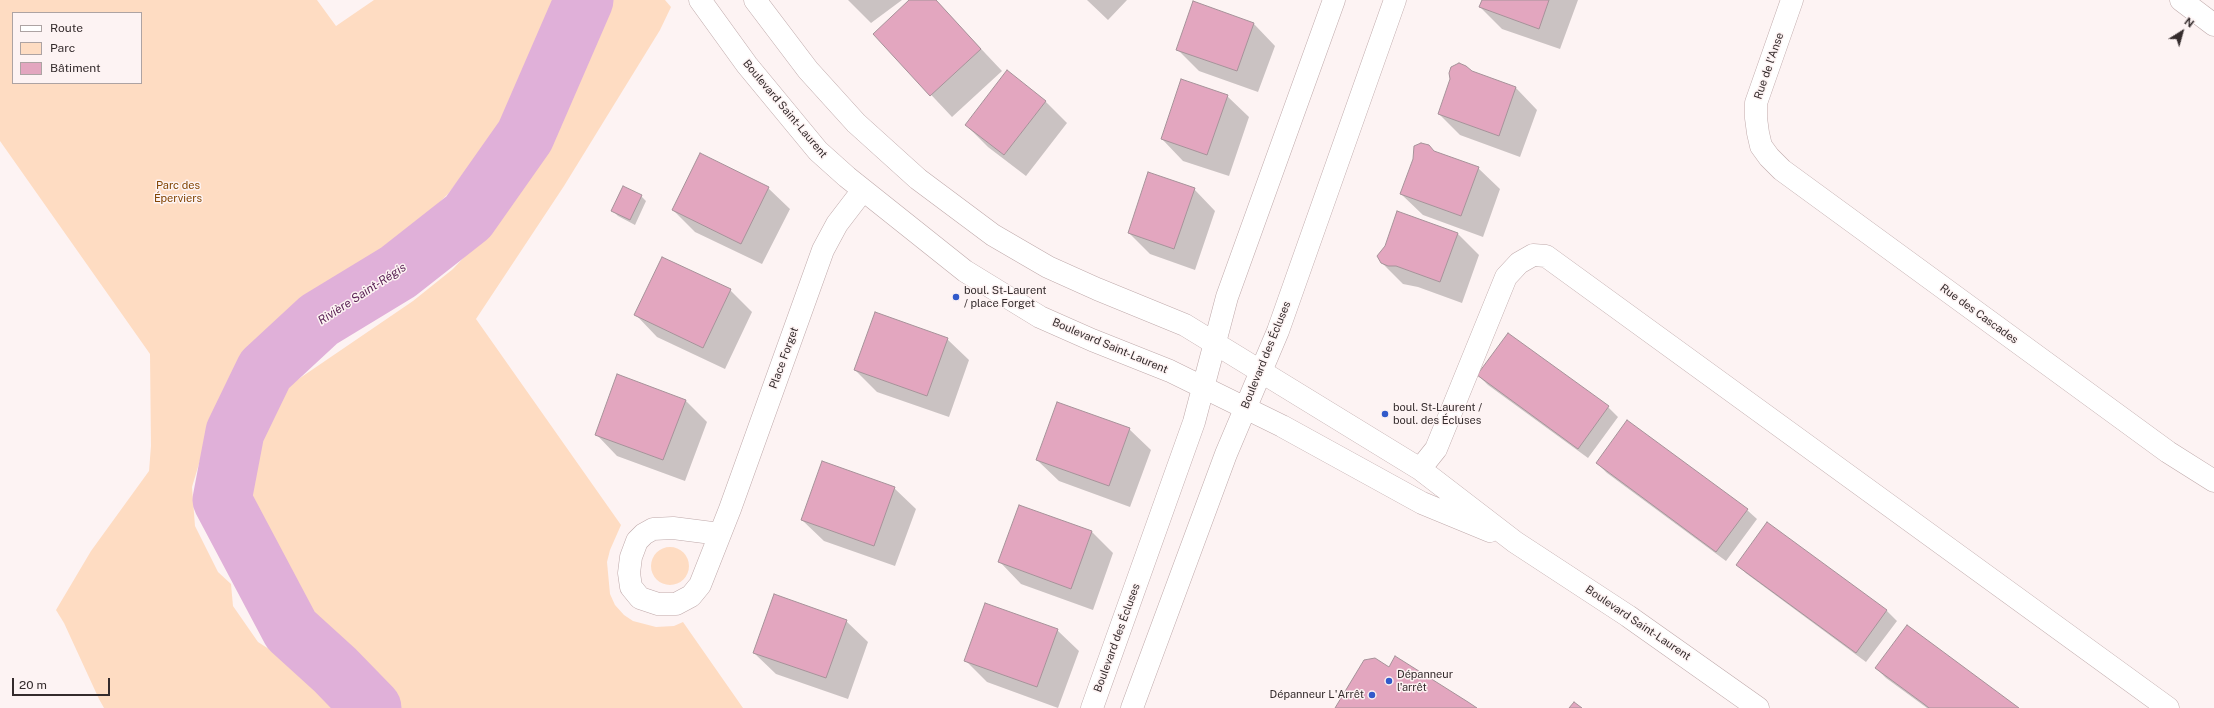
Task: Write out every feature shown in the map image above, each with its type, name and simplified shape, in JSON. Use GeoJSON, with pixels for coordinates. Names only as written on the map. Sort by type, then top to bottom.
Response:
{"type":"FeatureCollection","features":[{"type":"Feature","properties":{"kind":"street","name":"Boulevard Saint-Laurent"},"geometry":{"type":"LineString","coordinates":[[700,0],[748,65],[795,124],[827,159],[942,254],[1010,300],[1064,328],[1170,371],[1246,408],[1422,503],[1515,542]]}},
{"type":"Feature","properties":{"kind":"street","name":"Boulevard Saint-Laurent"},"geometry":{"type":"LineString","coordinates":[[756,0],[808,70],[856,123],[918,179],[956,208],[999,238],[1048,267],[1138,308],[1185,325],[1420,469],[1515,542],[1628,616],[1758,708]]}},
{"type":"Feature","properties":{"kind":"street","name":"Boulevard des Écluses"},"geometry":{"type":"LineString","coordinates":[[1092,708],[1194,422],[1227,297],[1334,0]]}},
{"type":"Feature","properties":{"kind":"street","name":"Boulevard des Écluses"},"geometry":{"type":"LineString","coordinates":[[1132,708],[1226,454],[1278,331],[1395,0]]}},
{"type":"Feature","properties":{"kind":"street","name":"Rue de l'Anse"},"geometry":{"type":"LineString","coordinates":[[1758,133],[1756,103],[1792,0]]}},
{"type":"Feature","properties":{"kind":"street"},"geometry":{"type":"LineString","coordinates":[[2181,0],[2214,25]]}},
{"type":"Feature","properties":{"kind":"street","name":"Rue des Cascades"},"geometry":{"type":"LineString","coordinates":[[1758,133],[1761,146],[1768,157],[1782,170],[2168,452],[2214,481]]}},
{"type":"Feature","properties":{"kind":"street","name":"Place Forget"},"geometry":{"type":"LineString","coordinates":[[720,534],[823,250],[837,224],[863,190]]}},
{"type":"Feature","properties":{"kind":"street"},"geometry":{"type":"LineString","coordinates":[[1420,469],[1436,449],[1506,277],[1519,262],[1533,255],[1546,256],[2168,708]]}},
{"type":"Feature","properties":{"kind":"green space","name":"Parc des Éperviers"},"geometry":{"type":"Polygon","coordinates":[[[0,0],[317,0],[336,26],[374,0],[565,0],[559,17],[513,104],[477,157],[448,194],[394,247],[353,280],[283,321],[251,358],[218,404],[207,437],[192,487],[195,526],[218,572],[231,584],[233,606],[258,642],[328,687],[348,708],[104,708],[64,623],[56,610],[91,551],[149,471],[151,446],[150,354],[0,141],[0,0]]]}},
{"type":"Feature","properties":{"kind":"green space"},"geometry":{"type":"Polygon","coordinates":[[[612,0],[665,0],[671,7],[660,30],[564,186],[476,319],[621,525],[610,550],[607,562],[610,594],[615,605],[624,615],[633,621],[656,627],[674,626],[683,622],[743,708],[386,708],[366,670],[299,598],[267,547],[251,497],[255,435],[278,393],[413,301],[453,269],[494,225],[540,158],[612,0]]]}},
{"type":"Feature","properties":{"kind":"green space"},"geometry":{"type":"Polygon","coordinates":[[[666,547],[674,547],[684,552],[688,559],[688,573],[684,580],[674,585],[666,585],[656,580],[654,577],[651,570],[651,562],[656,552],[659,550],[666,547]]]}},
{"type":"Feature","properties":{"kind":"building"},"geometry":{"type":"Polygon","coordinates":[[[909,0],[936,0],[981,49],[930,96],[873,34],[909,0]]]}},
{"type":"Feature","properties":{"kind":"building"},"geometry":{"type":"Polygon","coordinates":[[[1482,0],[1549,0],[1539,29],[1479,7],[1482,0]]]}},
{"type":"Feature","properties":{"kind":"building"},"geometry":{"type":"Polygon","coordinates":[[[1193,1],[1254,23],[1237,71],[1176,50],[1193,1]]]}},
{"type":"Feature","properties":{"kind":"building"},"geometry":{"type":"Polygon","coordinates":[[[1459,63],[1472,71],[1516,87],[1499,136],[1438,114],[1450,79],[1449,73],[1451,67],[1459,63]]]}},
{"type":"Feature","properties":{"kind":"building"},"geometry":{"type":"Polygon","coordinates":[[[1007,70],[1046,101],[1004,155],[965,125],[1007,70]]]}},
{"type":"Feature","properties":{"kind":"building"},"geometry":{"type":"Polygon","coordinates":[[[1181,79],[1228,95],[1207,155],[1161,139],[1181,79]]]}},
{"type":"Feature","properties":{"kind":"building"},"geometry":{"type":"Polygon","coordinates":[[[1421,143],[1429,145],[1434,151],[1479,167],[1461,216],[1400,194],[1413,159],[1414,146],[1421,143]]]}},
{"type":"Feature","properties":{"kind":"building"},"geometry":{"type":"Polygon","coordinates":[[[700,153],[769,187],[741,244],[672,210],[700,153]]]}},
{"type":"Feature","properties":{"kind":"building"},"geometry":{"type":"Polygon","coordinates":[[[1148,172],[1195,188],[1174,249],[1128,233],[1148,172]]]}},
{"type":"Feature","properties":{"kind":"building"},"geometry":{"type":"Polygon","coordinates":[[[623,186],[642,195],[630,220],[611,211],[623,186]]]}},
{"type":"Feature","properties":{"kind":"building"},"geometry":{"type":"Polygon","coordinates":[[[1397,211],[1458,233],[1440,282],[1396,266],[1388,266],[1381,263],[1377,256],[1385,246],[1397,211]]]}},
{"type":"Feature","properties":{"kind":"building"},"geometry":{"type":"Polygon","coordinates":[[[662,257],[731,289],[703,348],[634,315],[662,257]]]}},
{"type":"Feature","properties":{"kind":"building"},"geometry":{"type":"Polygon","coordinates":[[[875,312],[948,338],[927,396],[854,370],[875,312]]]}},
{"type":"Feature","properties":{"kind":"building"},"geometry":{"type":"Polygon","coordinates":[[[1508,333],[1609,406],[1578,449],[1477,375],[1508,333]]]}},
{"type":"Feature","properties":{"kind":"building"},"geometry":{"type":"Polygon","coordinates":[[[617,374],[686,400],[663,460],[595,435],[617,374]]]}},
{"type":"Feature","properties":{"kind":"building"},"geometry":{"type":"Polygon","coordinates":[[[1057,402],[1130,428],[1109,486],[1036,460],[1057,402]]]}},
{"type":"Feature","properties":{"kind":"building"},"geometry":{"type":"Polygon","coordinates":[[[1627,420],[1748,509],[1716,552],[1596,463],[1627,420]]]}},
{"type":"Feature","properties":{"kind":"building"},"geometry":{"type":"Polygon","coordinates":[[[822,461],[895,487],[874,546],[801,520],[822,461]]]}},
{"type":"Feature","properties":{"kind":"building"},"geometry":{"type":"Polygon","coordinates":[[[1019,505],[1092,531],[1071,589],[998,562],[1019,505]]]}},
{"type":"Feature","properties":{"kind":"building"},"geometry":{"type":"Polygon","coordinates":[[[1767,522],[1887,610],[1856,653],[1736,565],[1767,522]]]}},
{"type":"Feature","properties":{"kind":"building"},"geometry":{"type":"Polygon","coordinates":[[[774,594],[847,620],[826,678],[753,653],[774,594]]]}},
{"type":"Feature","properties":{"kind":"building"},"geometry":{"type":"Polygon","coordinates":[[[985,603],[1058,629],[1037,687],[964,661],[985,603]]]}},
{"type":"Feature","properties":{"kind":"building"},"geometry":{"type":"Polygon","coordinates":[[[1907,625],[2019,708],[1929,708],[1875,668],[1907,625]]]}},
{"type":"Feature","properties":{"kind":"building"},"geometry":{"type":"Polygon","coordinates":[[[1395,656],[1477,708],[1335,708],[1364,660],[1375,658],[1389,667],[1395,656]]]}},
{"type":"Feature","properties":{"kind":"building"},"geometry":{"type":"Polygon","coordinates":[[[1574,702],[1582,708],[1569,708],[1574,702]]]}},
{"type":"Feature","properties":{"kind":"waterway","name":"Rivière Saint-Régis"},"geometry":{"type":"LineString","coordinates":[[372,708],[335,670],[291,630],[222,500],[235,432],[265,370],[319,320],[398,272],[468,217],[525,136],[584,0]]}},
{"type":"Feature","properties":{"kind":"place","name":"boul. St-Laurent / place Forget"},"geometry":{"type":"Point","coordinates":[956,297]}},
{"type":"Feature","properties":{"kind":"place","name":"boul. St-Laurent / boul. des Écluses"},"geometry":{"type":"Point","coordinates":[1385,414]}},
{"type":"Feature","properties":{"kind":"place","name":"Dépanneur l'arrêt"},"geometry":{"type":"Point","coordinates":[1389,681]}},
{"type":"Feature","properties":{"kind":"place","name":"Dépanneur L'Arrêt"},"geometry":{"type":"Point","coordinates":[1372,695]}}]}
